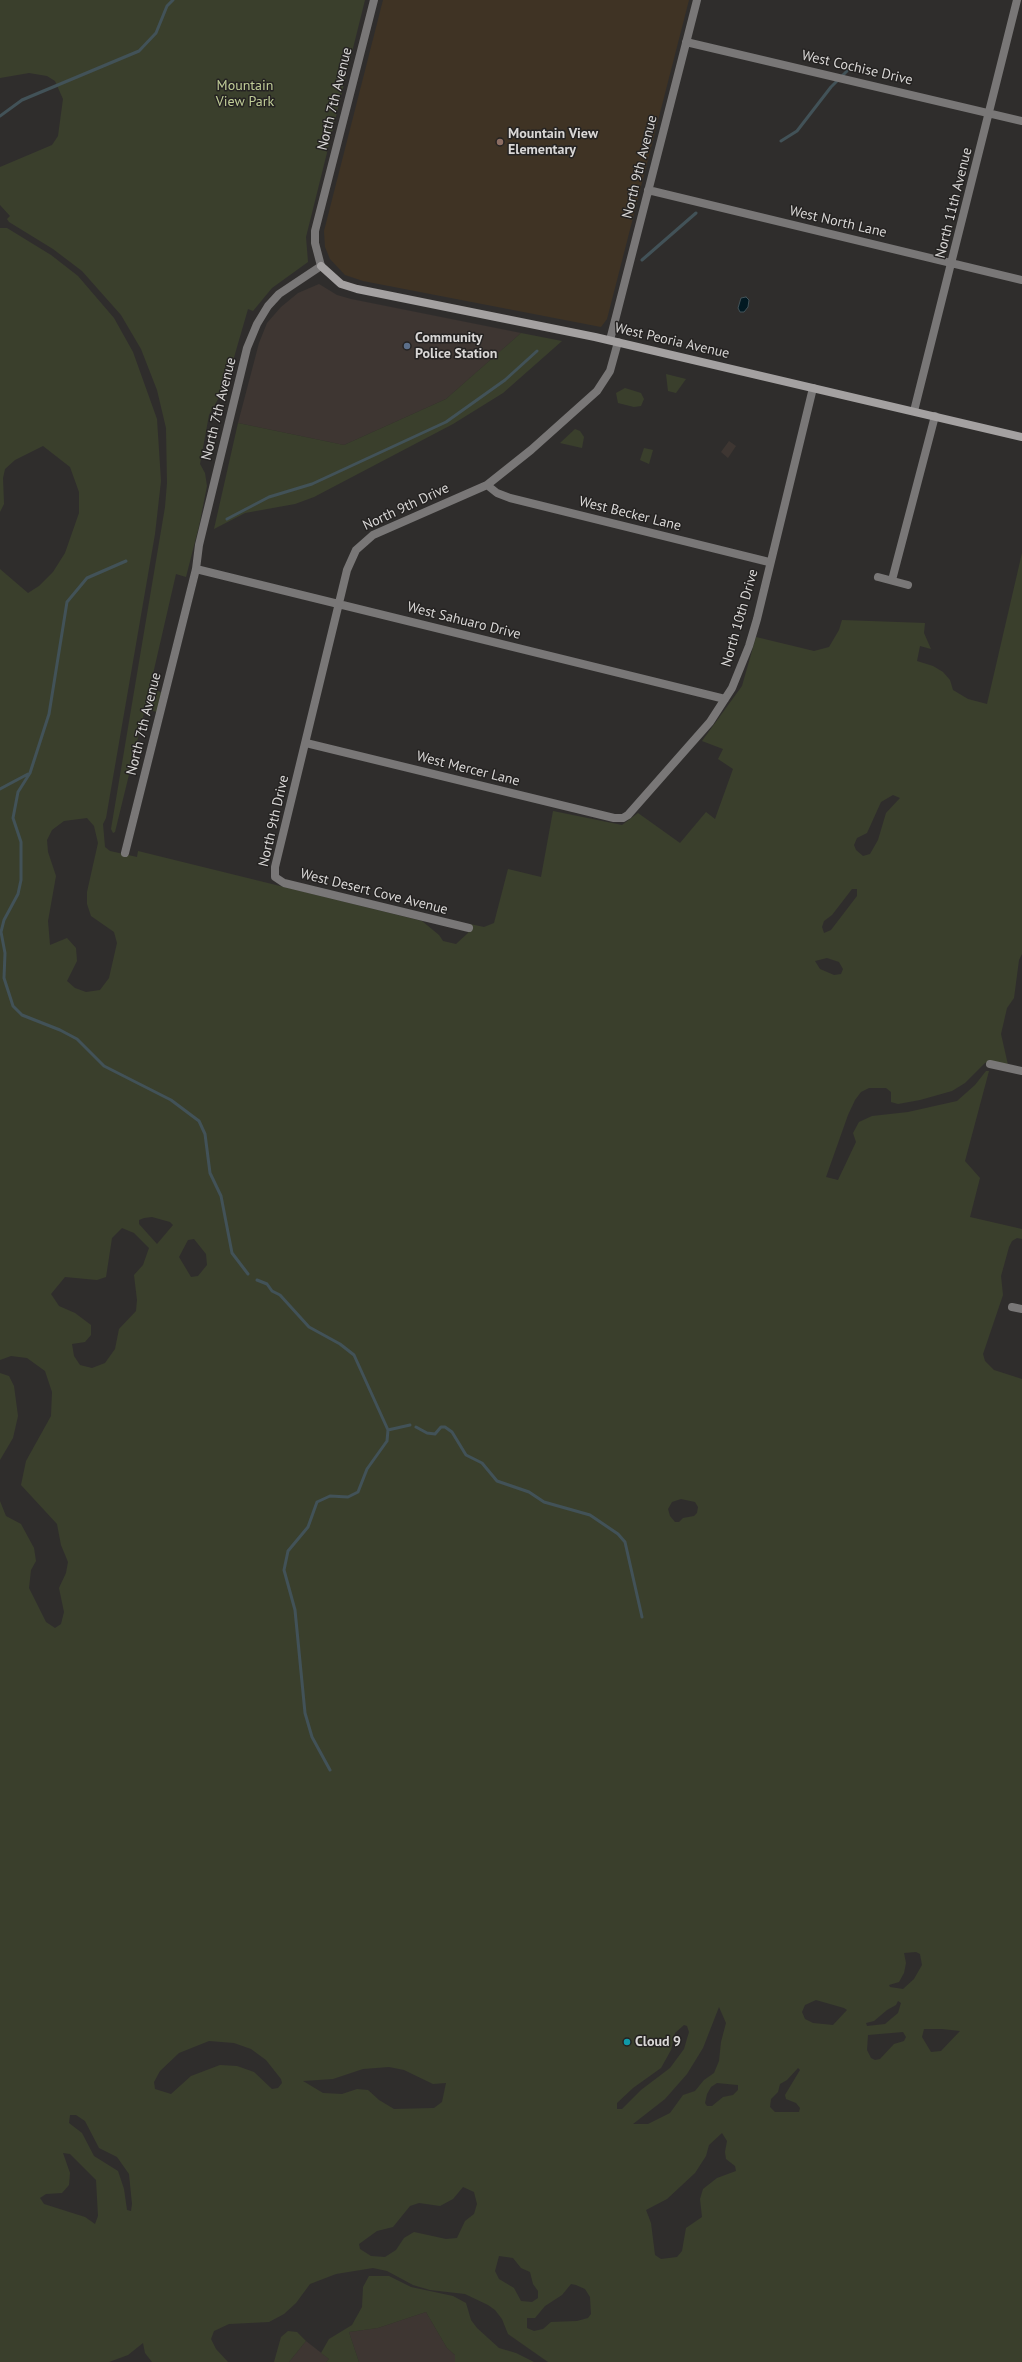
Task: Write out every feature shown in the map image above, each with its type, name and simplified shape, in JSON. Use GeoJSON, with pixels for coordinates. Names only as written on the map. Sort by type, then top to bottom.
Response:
{"type":"FeatureCollection","features":[{"type":"Feature","properties":{"kind":"main road","name":"West Peoria Avenue"},"geometry":{"type":"LineString","coordinates":[[321,266],[341,284],[351,288],[614,341],[1022,437]]}},
{"type":"Feature","properties":{"kind":"street","name":"North 7th Avenue"},"geometry":{"type":"LineString","coordinates":[[125,853],[196,569],[199,545],[246,354],[257,324],[268,306],[279,294],[321,266],[315,243],[315,231],[374,0]]}},
{"type":"Feature","properties":{"kind":"street","name":"North 9th Avenue"},"geometry":{"type":"LineString","coordinates":[[614,341],[648,190],[697,0]]}},
{"type":"Feature","properties":{"kind":"street","name":"North 11th Avenue"},"geometry":{"type":"LineString","coordinates":[[914,411],[990,113],[1017,0]]}},
{"type":"Feature","properties":{"kind":"street","name":"West Cochise Drive"},"geometry":{"type":"LineString","coordinates":[[686,42],[1022,121]]}},
{"type":"Feature","properties":{"kind":"street","name":"West North Lane"},"geometry":{"type":"LineString","coordinates":[[648,190],[1022,280]]}},
{"type":"Feature","properties":{"kind":"street","name":"North 9th Drive"},"geometry":{"type":"LineString","coordinates":[[275,876],[274,867],[306,743],[350,559],[364,541],[416,514],[487,485],[532,450],[597,391],[610,371],[614,341]]}},
{"type":"Feature","properties":{"kind":"street","name":"North 10th Drive"},"geometry":{"type":"LineString","coordinates":[[623,818],[693,743],[717,713],[732,688],[749,646],[813,388]]}},
{"type":"Feature","properties":{"kind":"street"},"geometry":{"type":"LineString","coordinates":[[892,580],[935,416]]}},
{"type":"Feature","properties":{"kind":"street","name":"West Becker Lane"},"geometry":{"type":"LineString","coordinates":[[487,485],[497,493],[510,498],[769,562]]}},
{"type":"Feature","properties":{"kind":"street","name":"West Sahuaro Drive"},"geometry":{"type":"LineString","coordinates":[[196,569],[725,698]]}},
{"type":"Feature","properties":{"kind":"street"},"geometry":{"type":"LineString","coordinates":[[878,577],[908,585]]}},
{"type":"Feature","properties":{"kind":"street","name":"West Mercer Lane"},"geometry":{"type":"LineString","coordinates":[[306,743],[614,818],[623,818]]}},
{"type":"Feature","properties":{"kind":"street","name":"West Desert Cove Avenue"},"geometry":{"type":"LineString","coordinates":[[275,876],[292,885],[469,928]]}},
{"type":"Feature","properties":{"kind":"street"},"geometry":{"type":"LineString","coordinates":[[990,1064],[1022,1071]]}},
{"type":"Feature","properties":{"kind":"street"},"geometry":{"type":"LineString","coordinates":[[1012,1306],[1022,1309]]}},
{"type":"Feature","properties":{"kind":"shaded area","name":"Mountain View Elementary"},"geometry":{"type":"Polygon","coordinates":[[[383,0],[689,0],[607,319],[601,327],[363,281],[345,275],[330,259],[325,247],[324,231],[383,0]]]}},
{"type":"Feature","properties":{"kind":"shaded area"},"geometry":{"type":"Polygon","coordinates":[[[319,284],[337,295],[351,299],[521,333],[446,399],[344,445],[238,423],[259,343],[267,323],[281,307],[298,293],[319,284]]]}},
{"type":"Feature","properties":{"kind":"shaded area"},"geometry":{"type":"Polygon","coordinates":[[[729,441],[736,446],[728,458],[721,452],[729,441]]]}},
{"type":"Feature","properties":{"kind":"shaded area"},"geometry":{"type":"Polygon","coordinates":[[[426,2312],[447,2348],[455,2355],[455,2362],[359,2362],[349,2332],[378,2328],[426,2312]]]}},
{"type":"Feature","properties":{"kind":"shaded area"},"geometry":{"type":"Polygon","coordinates":[[[306,2341],[329,2359],[326,2362],[289,2362],[306,2341]]]}},
{"type":"Feature","properties":{"kind":"green space","name":"Mountain View Park"},"geometry":{"type":"Polygon","coordinates":[[[0,0],[365,0],[306,237],[308,262],[272,288],[253,311],[248,309],[226,385],[209,415],[200,464],[205,473],[207,486],[199,526],[186,577],[176,574],[150,687],[162,693],[157,712],[145,709],[115,832],[113,833],[111,829],[165,507],[167,483],[166,428],[157,390],[141,349],[121,315],[82,271],[53,249],[9,222],[7,219],[10,216],[0,205],[0,167],[52,145],[58,136],[63,99],[55,81],[47,76],[29,73],[0,78],[0,0]]]}},
{"type":"Feature","properties":{"kind":"green space"},"geometry":{"type":"Polygon","coordinates":[[[0,228],[7,228],[51,255],[78,276],[114,318],[133,352],[157,419],[161,481],[155,534],[106,818],[103,824],[105,847],[110,851],[137,857],[138,851],[422,921],[439,935],[443,941],[456,944],[468,933],[470,924],[484,927],[494,923],[508,869],[541,877],[553,811],[622,825],[638,813],[680,843],[706,812],[715,819],[733,769],[718,759],[723,749],[702,741],[742,686],[756,637],[814,651],[829,647],[839,630],[842,620],[925,623],[924,633],[931,649],[920,646],[917,661],[933,666],[943,672],[950,680],[953,690],[968,699],[987,704],[1022,553],[1022,954],[1019,960],[1014,998],[1007,1008],[1001,1034],[1008,1065],[990,1061],[985,1063],[965,1083],[952,1091],[920,1100],[898,1104],[891,1102],[891,1092],[886,1088],[869,1088],[861,1092],[855,1100],[848,1115],[826,1177],[838,1180],[856,1142],[853,1133],[859,1122],[872,1116],[908,1112],[957,1101],[975,1085],[986,1071],[989,1071],[965,1161],[980,1178],[970,1217],[1022,1229],[1022,1239],[1017,1238],[1012,1241],[1009,1247],[1001,1276],[1003,1295],[983,1354],[985,1361],[994,1370],[1022,1379],[1022,2362],[548,2362],[508,2334],[502,2319],[495,2310],[488,2305],[465,2294],[430,2290],[413,2285],[387,2271],[373,2268],[336,2274],[310,2284],[296,2303],[284,2314],[269,2322],[229,2324],[214,2331],[211,2339],[216,2349],[228,2362],[152,2362],[145,2353],[143,2343],[128,2355],[109,2362],[0,2362],[0,1501],[6,1516],[21,1524],[34,1548],[36,1561],[31,1570],[29,1588],[46,1622],[55,1628],[61,1624],[64,1612],[59,1588],[66,1573],[68,1562],[61,1545],[57,1524],[21,1485],[26,1461],[51,1416],[52,1392],[45,1371],[27,1358],[11,1356],[0,1360],[0,569],[28,593],[39,586],[53,572],[65,553],[79,513],[79,492],[70,467],[43,446],[15,460],[5,469],[3,478],[4,504],[0,512],[0,228]],[[893,795],[881,802],[867,833],[857,838],[854,845],[856,850],[863,856],[870,854],[878,840],[886,813],[900,798],[893,795]],[[87,818],[64,821],[52,830],[47,840],[48,852],[56,876],[48,921],[50,945],[67,938],[76,948],[77,961],[67,981],[75,988],[86,992],[100,990],[109,978],[117,943],[114,932],[91,916],[87,904],[87,892],[98,843],[94,826],[87,818]],[[852,889],[832,915],[824,921],[822,927],[824,933],[831,930],[857,896],[857,889],[852,889]],[[827,958],[815,961],[820,969],[834,975],[841,974],[843,969],[839,962],[827,958]],[[152,1217],[139,1220],[139,1224],[157,1244],[173,1225],[170,1222],[152,1217]],[[122,1228],[112,1238],[106,1277],[97,1280],[65,1277],[51,1294],[59,1306],[75,1313],[91,1325],[91,1335],[85,1342],[72,1344],[74,1356],[80,1365],[92,1368],[105,1363],[115,1349],[119,1329],[136,1311],[137,1300],[134,1275],[143,1265],[149,1248],[134,1233],[122,1228]],[[194,1239],[188,1240],[179,1257],[191,1277],[198,1276],[207,1265],[206,1254],[194,1239]],[[681,1499],[672,1502],[668,1509],[670,1516],[675,1522],[679,1522],[683,1518],[694,1516],[697,1513],[698,1507],[695,1502],[681,1499]],[[916,1952],[904,1953],[906,1963],[904,1973],[899,1982],[889,1985],[890,1987],[903,1989],[914,1979],[922,1965],[920,1954],[916,1952]],[[816,2000],[805,2005],[802,2012],[805,2019],[813,2023],[833,2025],[847,2010],[816,2000]],[[898,2001],[896,2005],[887,2010],[874,2021],[866,2023],[867,2026],[885,2024],[898,2013],[901,2003],[898,2001]],[[719,2007],[703,2048],[687,2074],[665,2099],[633,2124],[648,2124],[670,2113],[683,2095],[695,2091],[704,2080],[714,2073],[719,2061],[721,2042],[726,2023],[719,2007]],[[684,2025],[675,2033],[671,2050],[661,2068],[633,2088],[617,2103],[617,2109],[622,2109],[641,2090],[670,2068],[684,2049],[689,2032],[687,2026],[684,2025]],[[924,2029],[922,2037],[931,2052],[941,2051],[960,2031],[924,2029]],[[903,2032],[868,2035],[867,2050],[871,2058],[875,2060],[880,2059],[894,2044],[904,2041],[906,2037],[903,2032]],[[209,2041],[179,2053],[160,2071],[154,2082],[155,2089],[171,2094],[191,2076],[220,2065],[237,2066],[254,2072],[272,2089],[278,2088],[282,2083],[281,2079],[266,2060],[251,2049],[234,2043],[209,2041]],[[389,2067],[363,2069],[333,2079],[303,2081],[323,2093],[342,2094],[357,2089],[368,2090],[379,2100],[394,2109],[434,2108],[442,2102],[446,2083],[433,2084],[404,2070],[389,2067]],[[798,2068],[787,2080],[780,2084],[778,2092],[771,2099],[770,2107],[775,2112],[799,2112],[800,2108],[796,2103],[786,2099],[785,2095],[800,2070],[798,2068]],[[717,2083],[711,2087],[707,2094],[705,2103],[707,2106],[712,2106],[723,2097],[733,2095],[738,2090],[738,2085],[717,2083]],[[70,2115],[69,2123],[82,2133],[94,2156],[118,2171],[124,2189],[127,2210],[131,2211],[132,2204],[129,2174],[117,2157],[99,2148],[85,2121],[76,2115],[70,2115]],[[722,2133],[709,2145],[706,2156],[695,2173],[667,2199],[646,2210],[651,2223],[655,2255],[661,2259],[677,2257],[682,2251],[686,2228],[702,2217],[700,2199],[703,2189],[717,2178],[736,2171],[735,2166],[726,2159],[725,2152],[727,2141],[722,2133]],[[63,2153],[70,2173],[69,2185],[62,2193],[46,2194],[40,2198],[44,2204],[85,2217],[95,2224],[98,2216],[96,2180],[70,2154],[63,2153]],[[463,2187],[453,2199],[440,2206],[419,2203],[410,2206],[393,2227],[377,2231],[359,2244],[360,2249],[371,2256],[385,2257],[396,2250],[404,2238],[414,2232],[446,2239],[457,2238],[465,2221],[474,2214],[477,2204],[474,2192],[463,2187]],[[499,2256],[495,2271],[499,2279],[514,2288],[521,2301],[532,2302],[538,2298],[538,2291],[533,2284],[530,2272],[521,2268],[513,2258],[499,2256]],[[571,2284],[562,2295],[545,2306],[535,2318],[527,2318],[527,2328],[534,2331],[543,2329],[551,2322],[577,2321],[588,2318],[591,2314],[590,2297],[585,2289],[571,2284]]]}},
{"type":"Feature","properties":{"kind":"green space"},"geometry":{"type":"Polygon","coordinates":[[[521,333],[562,341],[503,393],[453,424],[314,497],[295,504],[245,513],[214,529],[238,423],[344,445],[446,399],[521,333]]]}},
{"type":"Feature","properties":{"kind":"green space"},"geometry":{"type":"Polygon","coordinates":[[[666,374],[686,379],[676,393],[668,391],[666,374]]]}},
{"type":"Feature","properties":{"kind":"green space"},"geometry":{"type":"Polygon","coordinates":[[[625,388],[641,393],[644,399],[641,406],[634,407],[618,403],[616,393],[625,388]]]}},
{"type":"Feature","properties":{"kind":"green space"},"geometry":{"type":"Polygon","coordinates":[[[575,429],[580,431],[584,437],[582,448],[560,443],[575,429]]]}},
{"type":"Feature","properties":{"kind":"green space"},"geometry":{"type":"Polygon","coordinates":[[[644,448],[653,450],[649,464],[640,460],[644,448]]]}},
{"type":"Feature","properties":{"kind":"green space"},"geometry":{"type":"Polygon","coordinates":[[[0,1373],[9,1376],[14,1386],[18,1416],[13,1438],[0,1460],[0,1373]]]}},
{"type":"Feature","properties":{"kind":"green space"},"geometry":{"type":"Polygon","coordinates":[[[369,2276],[389,2276],[411,2287],[453,2296],[466,2303],[471,2320],[477,2328],[499,2348],[516,2353],[534,2362],[455,2362],[455,2355],[447,2348],[426,2312],[378,2328],[349,2332],[359,2362],[326,2362],[329,2359],[321,2353],[329,2339],[352,2325],[362,2307],[363,2287],[369,2276]]]}},
{"type":"Feature","properties":{"kind":"green space"},"geometry":{"type":"Polygon","coordinates":[[[288,2331],[297,2332],[306,2341],[289,2362],[274,2362],[281,2337],[288,2331]]]}},
{"type":"Feature","properties":{"kind":"water"},"geometry":{"type":"Polygon","coordinates":[[[746,297],[749,300],[748,307],[744,312],[740,312],[738,308],[741,298],[746,297]]]}},
{"type":"Feature","properties":{"kind":"waterway"},"geometry":{"type":"LineString","coordinates":[[0,116],[22,100],[139,51],[156,33],[167,6],[173,0]]}},
{"type":"Feature","properties":{"kind":"waterway"},"geometry":{"type":"LineString","coordinates":[[781,141],[797,131],[831,87],[850,68]]}},
{"type":"Feature","properties":{"kind":"waterway"},"geometry":{"type":"LineString","coordinates":[[642,260],[696,213]]}},
{"type":"Feature","properties":{"kind":"waterway"},"geometry":{"type":"LineString","coordinates":[[227,519],[269,497],[312,484],[446,422],[505,380],[537,351]]}},
{"type":"Feature","properties":{"kind":"waterway"},"geometry":{"type":"LineString","coordinates":[[126,561],[87,578],[67,602],[49,714],[30,773],[18,792],[13,818],[21,842],[21,880],[18,894],[4,920],[1,932],[5,953],[4,978],[13,1006],[22,1015],[60,1030],[77,1039],[104,1066],[171,1100],[199,1121],[205,1134],[210,1173],[221,1196],[232,1253],[248,1274]]}},
{"type":"Feature","properties":{"kind":"waterway"},"geometry":{"type":"LineString","coordinates":[[0,789],[28,774]]}},
{"type":"Feature","properties":{"kind":"waterway"},"geometry":{"type":"LineString","coordinates":[[257,1280],[267,1284],[272,1291],[280,1295],[309,1327],[340,1344],[354,1355],[388,1430],[387,1441],[367,1469],[358,1492],[348,1497],[330,1496],[317,1502],[308,1527],[288,1551],[284,1570],[295,1610],[305,1713],[312,1737],[330,1770]]}},
{"type":"Feature","properties":{"kind":"waterway"},"geometry":{"type":"LineString","coordinates":[[388,1430],[410,1425]]}},
{"type":"Feature","properties":{"kind":"waterway"},"geometry":{"type":"LineString","coordinates":[[416,1427],[427,1433],[435,1434],[441,1427],[445,1427],[452,1432],[466,1455],[482,1463],[497,1481],[529,1492],[544,1502],[590,1515],[618,1534],[625,1542],[642,1617]]}},
{"type":"Feature","properties":{"kind":"place","name":"Mountain View Elementary"},"geometry":{"type":"Point","coordinates":[500,142]}},
{"type":"Feature","properties":{"kind":"place","name":"Community Police Station"},"geometry":{"type":"Point","coordinates":[407,346]}},
{"type":"Feature","properties":{"kind":"place","name":"Cloud 9"},"geometry":{"type":"Point","coordinates":[627,2042]}}]}
